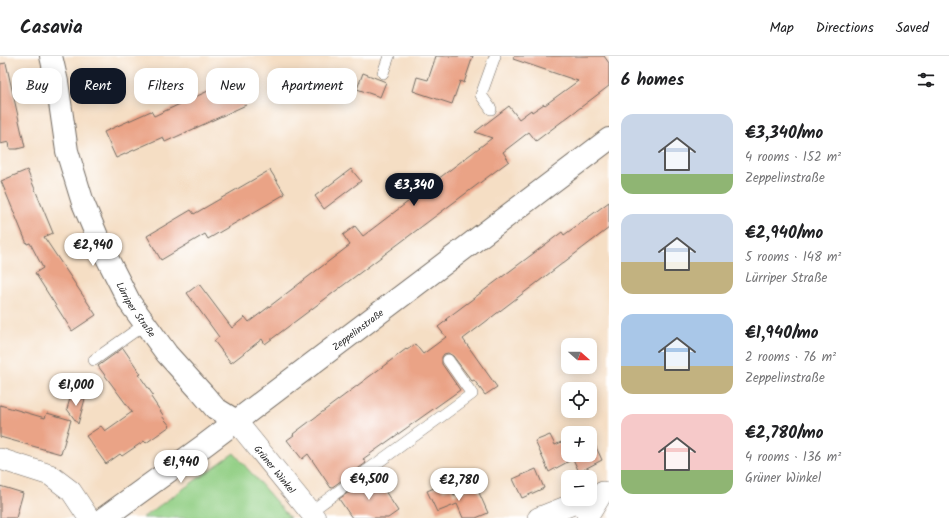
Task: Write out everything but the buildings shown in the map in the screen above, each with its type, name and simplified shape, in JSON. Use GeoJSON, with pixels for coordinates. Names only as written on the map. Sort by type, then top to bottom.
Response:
{"type":"FeatureCollection","features":[{"type":"Feature","properties":{"kind":"street","name":"Lürriper Straße"},"geometry":{"type":"LineString","coordinates":[[51,56],[57,82],[67,151],[83,202],[102,248],[130,303],[167,354],[215,408],[236,421]]}},
{"type":"Feature","properties":{"kind":"street","name":"Zeppelinstraße"},"geometry":{"type":"LineString","coordinates":[[104,518],[206,444],[609,139]]}},
{"type":"Feature","properties":{"kind":"street","name":"Grüner Winkel"},"geometry":{"type":"LineString","coordinates":[[236,421],[312,515]]}},
{"type":"Feature","properties":{"kind":"street"},"geometry":{"type":"LineString","coordinates":[[0,459],[50,475],[71,491],[89,518]]}},
{"type":"Feature","properties":{"kind":"street"},"geometry":{"type":"LineString","coordinates":[[538,518],[569,506]]}},
{"type":"Feature","properties":{"kind":"street"},"geometry":{"type":"LineString","coordinates":[[587,518],[592,506]]}},
{"type":"Feature","properties":{"kind":"lane"},"geometry":{"type":"LineString","coordinates":[[383,73],[389,56]]}},
{"type":"Feature","properties":{"kind":"lane"},"geometry":{"type":"LineString","coordinates":[[491,109],[481,95],[495,56]]}},
{"type":"Feature","properties":{"kind":"lane"},"geometry":{"type":"LineString","coordinates":[[94,360],[145,324]]}},
{"type":"Feature","properties":{"kind":"lane"},"geometry":{"type":"LineString","coordinates":[[312,515],[472,394],[448,360]]}},
{"type":"Feature","properties":{"kind":"green space"},"geometry":{"type":"Polygon","coordinates":[[[234,453],[290,518],[142,518],[234,453]]]}}]}
